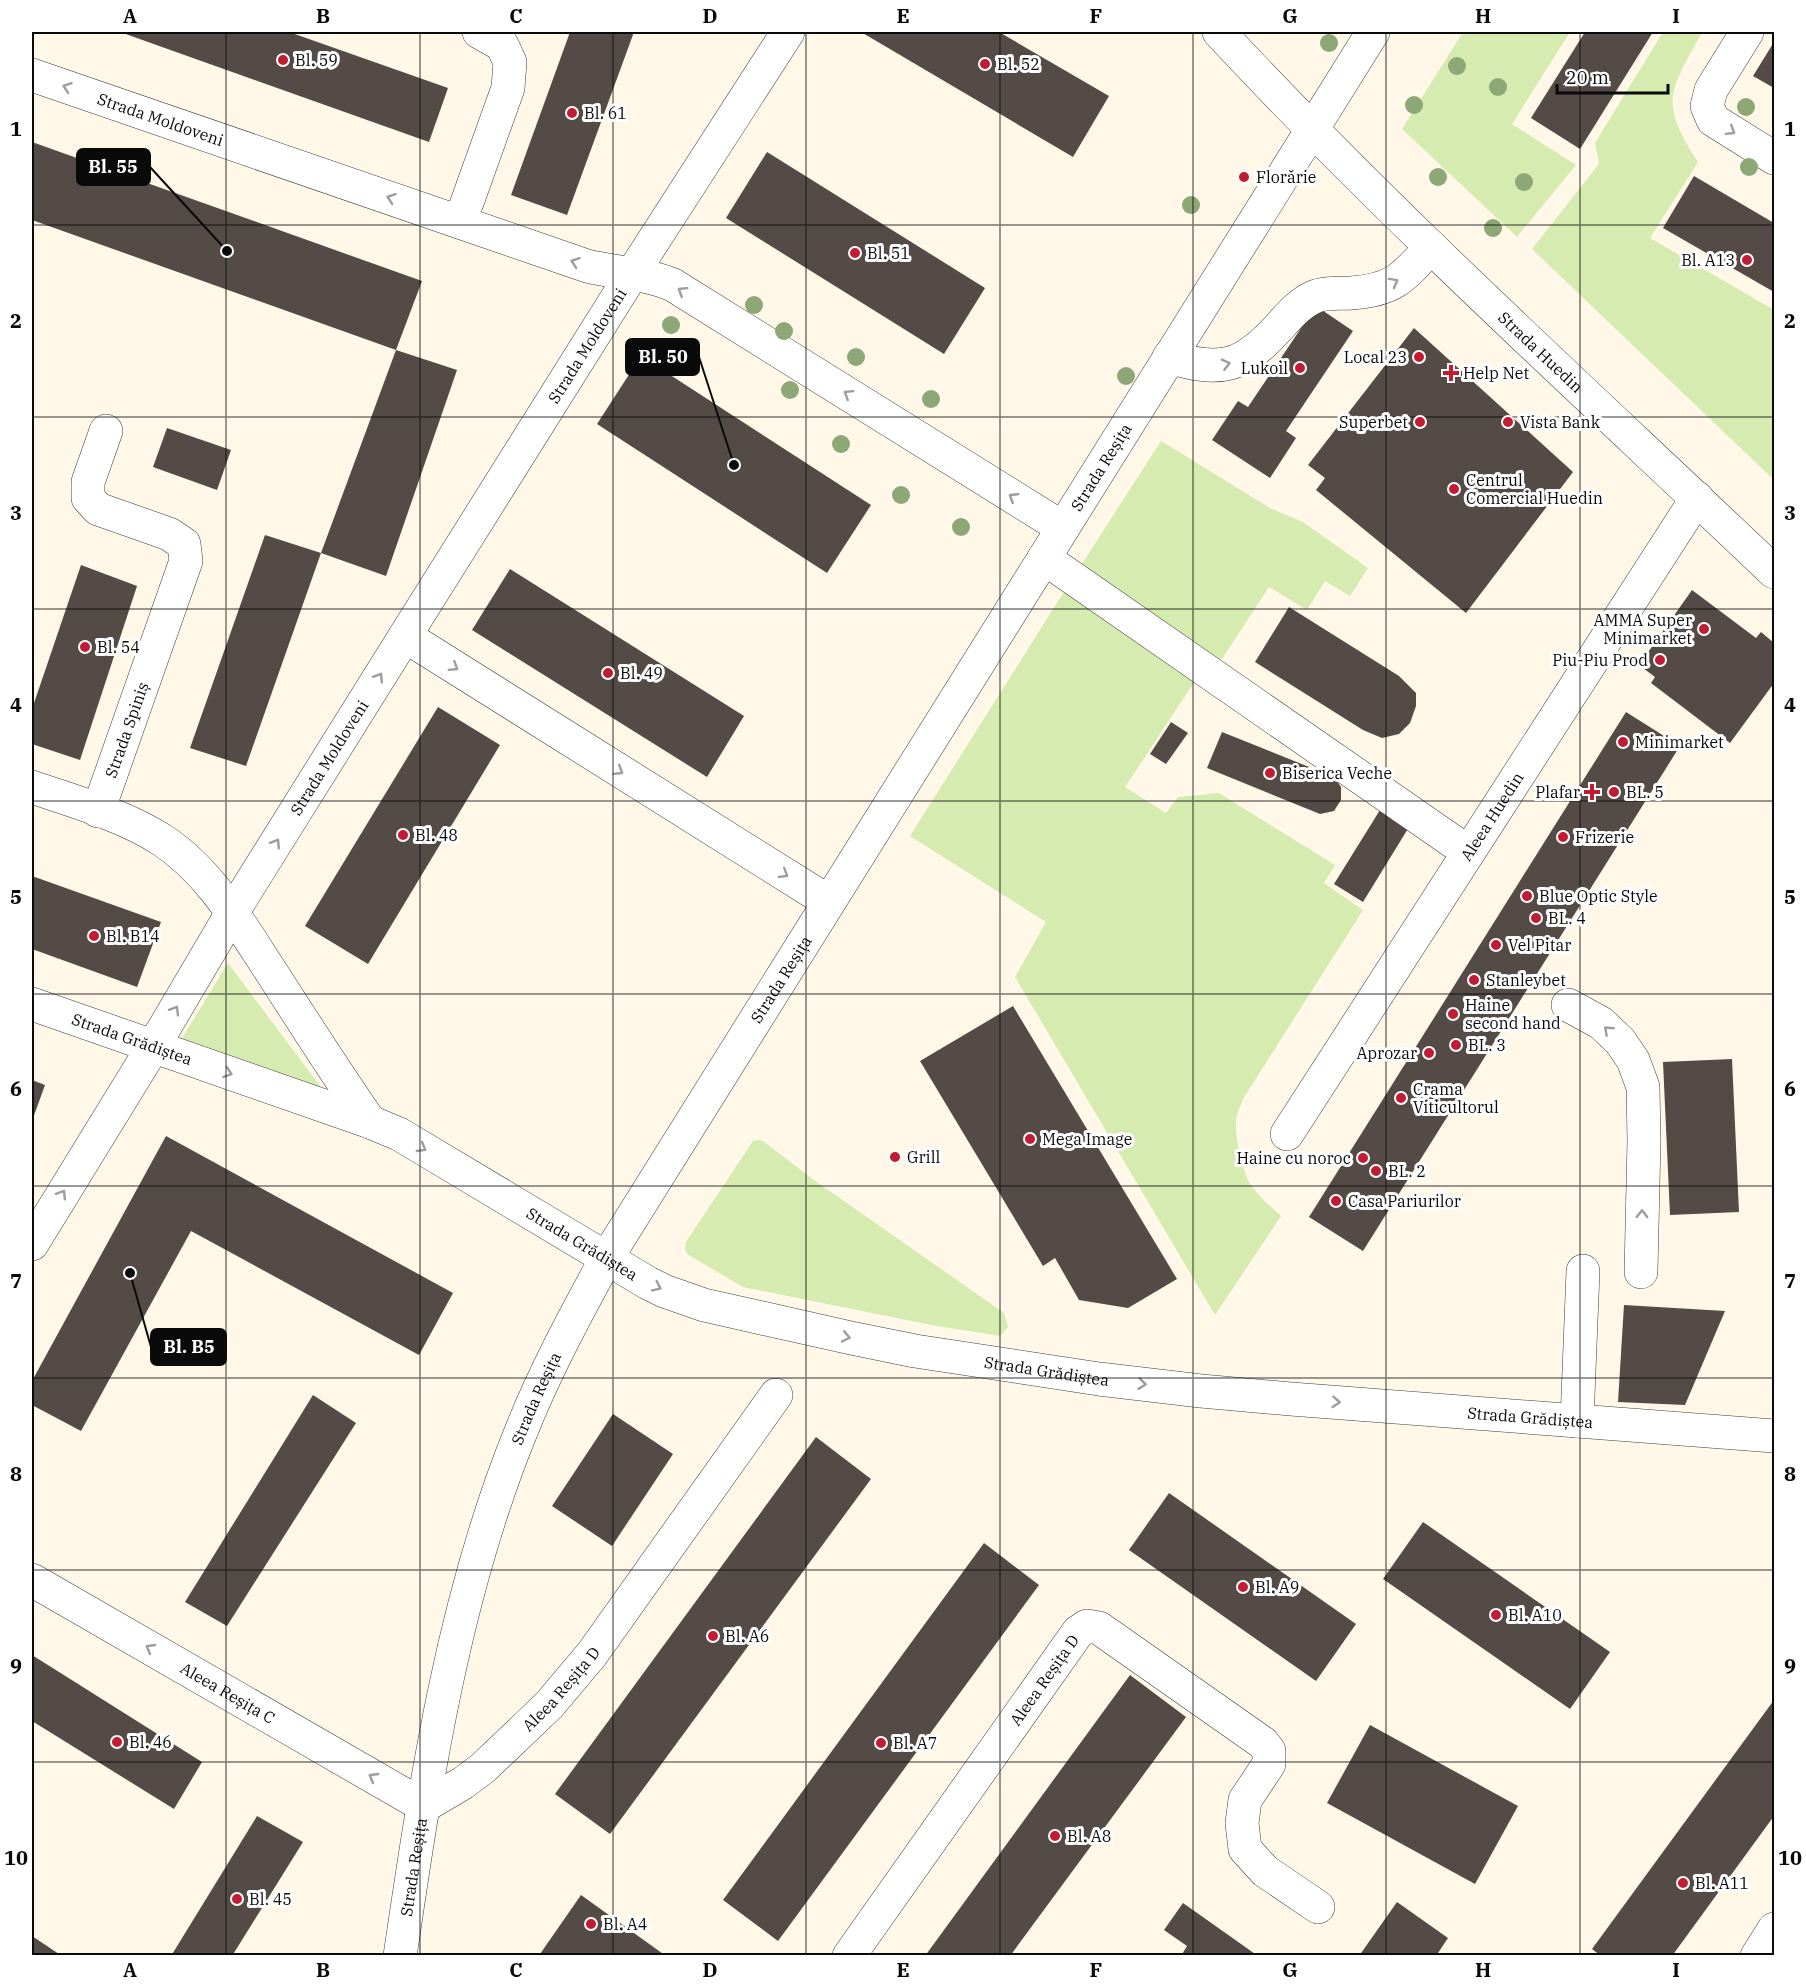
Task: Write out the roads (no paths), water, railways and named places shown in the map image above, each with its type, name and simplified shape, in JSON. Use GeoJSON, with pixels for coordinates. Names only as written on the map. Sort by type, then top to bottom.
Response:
{"type":"FeatureCollection","features":[{"type":"Feature","properties":{"kind":"street"},"geometry":{"type":"LineString","coordinates":[[460,222],[508,88],[510,62],[502,45],[479,32]]}},
{"type":"Feature","properties":{"kind":"street","name":"Strada Moldoveni"},"geometry":{"type":"LineString","coordinates":[[32,1244],[232,913],[632,274],[788,32]]}},
{"type":"Feature","properties":{"kind":"street","name":"Strada Huedin"},"geometry":{"type":"LineString","coordinates":[[1219,32],[1312,130],[1431,247],[1774,572]]}},
{"type":"Feature","properties":{"kind":"street","name":"Strada Reșița"},"geometry":{"type":"LineString","coordinates":[[404,1953],[424,1806],[456,1642],[484,1537],[519,1435],[538,1389],[606,1259],[1373,32]]}},
{"type":"Feature","properties":{"kind":"street"},"geometry":{"type":"LineString","coordinates":[[1747,32],[1711,90],[1707,106],[1713,120],[1774,158]]}},
{"type":"Feature","properties":{"kind":"street","name":"Strada Moldoveni"},"geometry":{"type":"LineString","coordinates":[[32,75],[587,266],[632,274]]}},
{"type":"Feature","properties":{"kind":"street"},"geometry":{"type":"LineString","coordinates":[[1169,357],[1207,367],[1232,363],[1246,357],[1264,344],[1290,315],[1314,297],[1371,291],[1390,286],[1406,276],[1431,247]]}},
{"type":"Feature","properties":{"kind":"street"},"geometry":{"type":"LineString","coordinates":[[632,274],[654,277],[673,285],[1063,528]]}},
{"type":"Feature","properties":{"kind":"street","name":"Strada Spiniș"},"geometry":{"type":"LineString","coordinates":[[98,811],[186,561],[184,544],[169,534],[98,509],[88,498],[88,482],[106,431]]}},
{"type":"Feature","properties":{"kind":"street","name":"Aleea Huedin"},"geometry":{"type":"LineString","coordinates":[[1287,1134],[1697,498]]}},
{"type":"Feature","properties":{"kind":"street"},"geometry":{"type":"LineString","coordinates":[[1044,558],[1468,852]]}},
{"type":"Feature","properties":{"kind":"street"},"geometry":{"type":"LineString","coordinates":[[405,636],[829,902]]}},
{"type":"Feature","properties":{"kind":"street"},"geometry":{"type":"LineString","coordinates":[[32,787],[146,831],[163,840],[201,874],[232,913],[369,1122]]}},
{"type":"Feature","properties":{"kind":"street","name":"Strada Grădiștea"},"geometry":{"type":"LineString","coordinates":[[32,1004],[399,1134],[606,1259],[664,1291],[704,1305],[915,1351],[1167,1388],[1774,1436]]}},
{"type":"Feature","properties":{"kind":"street"},"geometry":{"type":"LineString","coordinates":[[1568,1005],[1601,1023],[1620,1041],[1633,1060],[1642,1087],[1644,1141],[1641,1272]]}},
{"type":"Feature","properties":{"kind":"street"},"geometry":{"type":"LineString","coordinates":[[1577,1421],[1583,1271]]}},
{"type":"Feature","properties":{"kind":"street","name":"Aleea Reșița D"},"geometry":{"type":"LineString","coordinates":[[424,1806],[483,1768],[549,1705],[592,1654],[776,1395]]}},
{"type":"Feature","properties":{"kind":"street","name":"Aleea Reșița C"},"geometry":{"type":"LineString","coordinates":[[32,1580],[424,1806]]}},
{"type":"Feature","properties":{"kind":"street","name":"Aleea Reșița D"},"geometry":{"type":"LineString","coordinates":[[849,1956],[1078,1632],[1087,1626],[1099,1628],[1263,1743],[1269,1751],[1269,1764],[1245,1800],[1242,1823],[1245,1849],[1265,1871],[1318,1907]]}},
{"type":"Feature","properties":{"kind":"street"},"geometry":{"type":"LineString","coordinates":[[1756,1956],[1774,1929]]}},
{"type":"Feature","properties":{"kind":"place","name":"Bl. 59"},"geometry":{"type":"Point","coordinates":[283,60]}},
{"type":"Feature","properties":{"kind":"place","name":"Bl. 52"},"geometry":{"type":"Point","coordinates":[985,64]}},
{"type":"Feature","properties":{"kind":"place","name":"Bl. 61"},"geometry":{"type":"Point","coordinates":[572,113]}},
{"type":"Feature","properties":{"kind":"place","name":"Florărie"},"geometry":{"type":"Point","coordinates":[1244,177]}},
{"type":"Feature","properties":{"kind":"place","name":"Bl. 55"},"geometry":{"type":"Point","coordinates":[227,251]}},
{"type":"Feature","properties":{"kind":"place","name":"Bl. 51"},"geometry":{"type":"Point","coordinates":[855,253]}},
{"type":"Feature","properties":{"kind":"place","name":"Bl. A13"},"geometry":{"type":"Point","coordinates":[1747,260]}},
{"type":"Feature","properties":{"kind":"place","name":"Local 23"},"geometry":{"type":"Point","coordinates":[1419,357]}},
{"type":"Feature","properties":{"kind":"place","name":"Lukoil"},"geometry":{"type":"Point","coordinates":[1300,368]}},
{"type":"Feature","properties":{"kind":"place","name":"Help Net"},"geometry":{"type":"Point","coordinates":[1451,373]}},
{"type":"Feature","properties":{"kind":"place","name":"Superbet"},"geometry":{"type":"Point","coordinates":[1420,422]}},
{"type":"Feature","properties":{"kind":"place","name":"Vista Bank"},"geometry":{"type":"Point","coordinates":[1508,422]}},
{"type":"Feature","properties":{"kind":"place","name":"Bl. 50"},"geometry":{"type":"Point","coordinates":[734,465]}},
{"type":"Feature","properties":{"kind":"place","name":"Centrul Comercial Huedin"},"geometry":{"type":"Point","coordinates":[1454,489]}},
{"type":"Feature","properties":{"kind":"place","name":"AMMA Super Minimarket"},"geometry":{"type":"Point","coordinates":[1704,629]}},
{"type":"Feature","properties":{"kind":"place","name":"Bl. 54"},"geometry":{"type":"Point","coordinates":[85,647]}},
{"type":"Feature","properties":{"kind":"place","name":"Piu-Piu Prod"},"geometry":{"type":"Point","coordinates":[1660,660]}},
{"type":"Feature","properties":{"kind":"place","name":"Bl. 49"},"geometry":{"type":"Point","coordinates":[608,673]}},
{"type":"Feature","properties":{"kind":"place","name":"Minimarket"},"geometry":{"type":"Point","coordinates":[1623,742]}},
{"type":"Feature","properties":{"kind":"place","name":"Biserica Veche"},"geometry":{"type":"Point","coordinates":[1270,773]}},
{"type":"Feature","properties":{"kind":"place","name":"Plafar"},"geometry":{"type":"Point","coordinates":[1592,792]}},
{"type":"Feature","properties":{"kind":"place","name":"BL. 5"},"geometry":{"type":"Point","coordinates":[1614,792]}},
{"type":"Feature","properties":{"kind":"place","name":"Bl. 48"},"geometry":{"type":"Point","coordinates":[403,835]}},
{"type":"Feature","properties":{"kind":"place","name":"Frizerie"},"geometry":{"type":"Point","coordinates":[1563,837]}},
{"type":"Feature","properties":{"kind":"place","name":"Blue Optic Style"},"geometry":{"type":"Point","coordinates":[1527,896]}},
{"type":"Feature","properties":{"kind":"place","name":"BL. 4"},"geometry":{"type":"Point","coordinates":[1536,918]}},
{"type":"Feature","properties":{"kind":"place","name":"Bl. B14"},"geometry":{"type":"Point","coordinates":[94,936]}},
{"type":"Feature","properties":{"kind":"place","name":"Vel Pitar"},"geometry":{"type":"Point","coordinates":[1496,945]}},
{"type":"Feature","properties":{"kind":"place","name":"Stanleybet"},"geometry":{"type":"Point","coordinates":[1474,980]}},
{"type":"Feature","properties":{"kind":"place","name":"Haine second hand"},"geometry":{"type":"Point","coordinates":[1453,1014]}},
{"type":"Feature","properties":{"kind":"place","name":"BL. 3"},"geometry":{"type":"Point","coordinates":[1456,1045]}},
{"type":"Feature","properties":{"kind":"place","name":"Aprozar"},"geometry":{"type":"Point","coordinates":[1429,1053]}},
{"type":"Feature","properties":{"kind":"place","name":"Crama Viticultorul"},"geometry":{"type":"Point","coordinates":[1401,1098]}},
{"type":"Feature","properties":{"kind":"place","name":"Mega Image"},"geometry":{"type":"Point","coordinates":[1030,1139]}},
{"type":"Feature","properties":{"kind":"place","name":"Grill"},"geometry":{"type":"Point","coordinates":[895,1157]}},
{"type":"Feature","properties":{"kind":"place","name":"Haine cu noroc"},"geometry":{"type":"Point","coordinates":[1363,1158]}},
{"type":"Feature","properties":{"kind":"place","name":"BL. 2"},"geometry":{"type":"Point","coordinates":[1376,1171]}},
{"type":"Feature","properties":{"kind":"place","name":"Casa Pariurilor"},"geometry":{"type":"Point","coordinates":[1336,1201]}},
{"type":"Feature","properties":{"kind":"place","name":"Bl. B5"},"geometry":{"type":"Point","coordinates":[130,1273]}},
{"type":"Feature","properties":{"kind":"place","name":"Bl. A9"},"geometry":{"type":"Point","coordinates":[1243,1587]}},
{"type":"Feature","properties":{"kind":"place","name":"Bl. A10"},"geometry":{"type":"Point","coordinates":[1496,1615]}},
{"type":"Feature","properties":{"kind":"place","name":"Bl. A6"},"geometry":{"type":"Point","coordinates":[713,1636]}},
{"type":"Feature","properties":{"kind":"place","name":"Bl. 46"},"geometry":{"type":"Point","coordinates":[117,1742]}},
{"type":"Feature","properties":{"kind":"place","name":"Bl. A7"},"geometry":{"type":"Point","coordinates":[881,1743]}},
{"type":"Feature","properties":{"kind":"place","name":"Bl. A8"},"geometry":{"type":"Point","coordinates":[1055,1836]}},
{"type":"Feature","properties":{"kind":"place","name":"Bl. A11"},"geometry":{"type":"Point","coordinates":[1683,1883]}},
{"type":"Feature","properties":{"kind":"place","name":"Bl. 45"},"geometry":{"type":"Point","coordinates":[237,1899]}},
{"type":"Feature","properties":{"kind":"place","name":"Bl. A4"},"geometry":{"type":"Point","coordinates":[591,1924]}}]}
